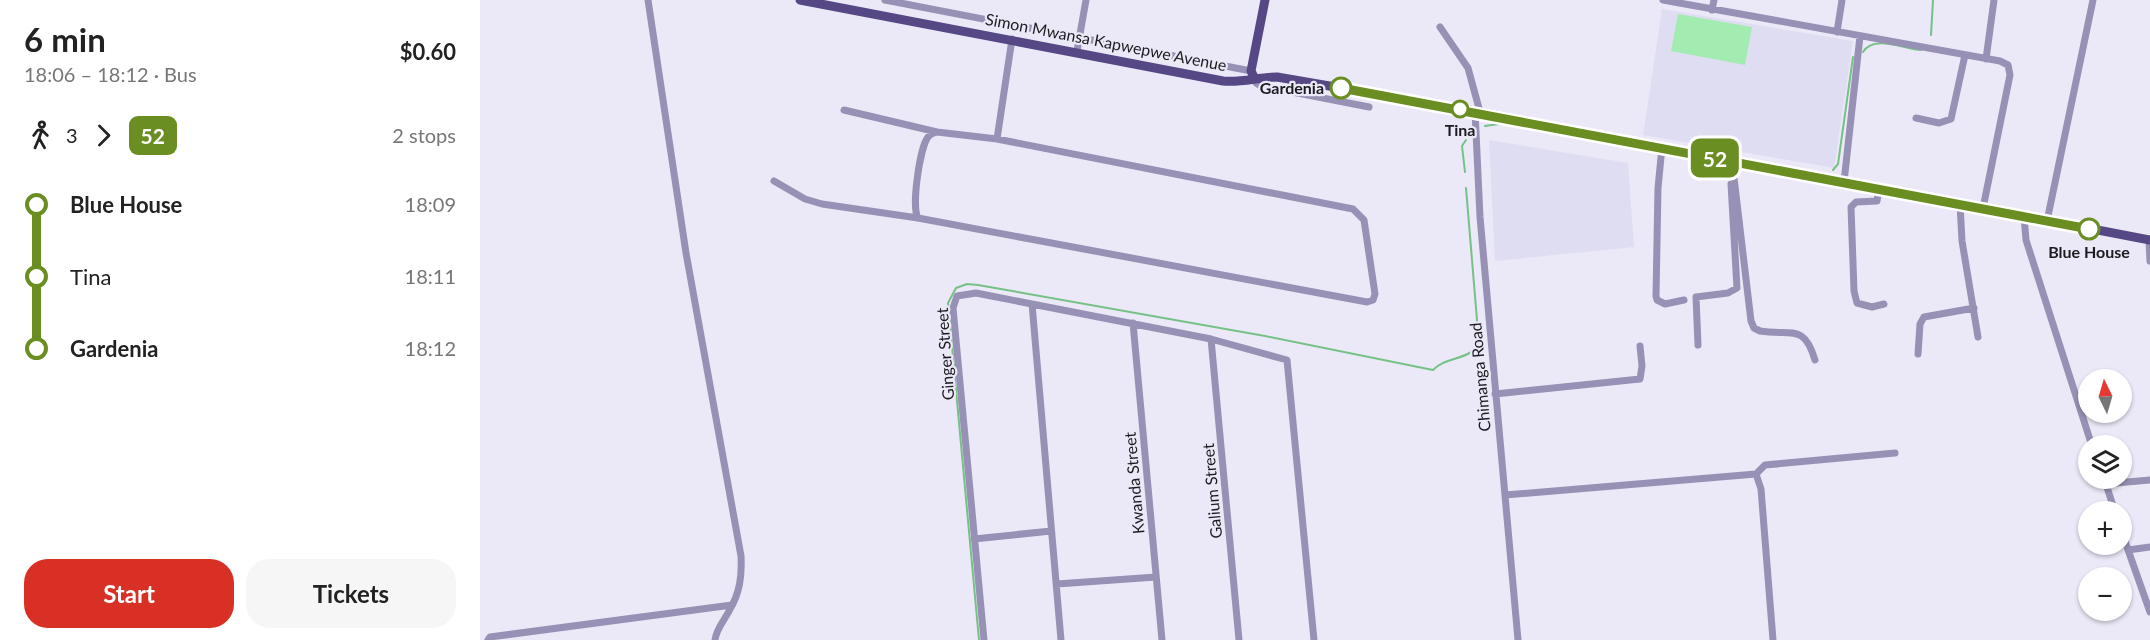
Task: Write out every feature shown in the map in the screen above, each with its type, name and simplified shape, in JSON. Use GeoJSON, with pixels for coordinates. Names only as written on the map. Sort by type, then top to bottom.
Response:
{"type":"FeatureCollection","features":[{"type":"Feature","properties":{"kind":"main road","name":"Simon Mwansa Kapwepwe Avenue"},"geometry":{"type":"LineString","coordinates":[[800,0],[854,5],[1224,81],[1238,82],[1252,74],[1477,112],[2149,240]]}},
{"type":"Feature","properties":{"kind":"main road"},"geometry":{"type":"LineString","coordinates":[[1252,74],[1265,0]]}},
{"type":"Feature","properties":{"kind":"street"},"geometry":{"type":"LineString","coordinates":[[648,0],[686,253],[741,556],[741,584],[714,640]]}},
{"type":"Feature","properties":{"kind":"street"},"geometry":{"type":"LineString","coordinates":[[885,0],[1252,74],[1256,83],[1261,86],[1369,107]]}},
{"type":"Feature","properties":{"kind":"street"},"geometry":{"type":"LineString","coordinates":[[1077,51],[1086,0]]}},
{"type":"Feature","properties":{"kind":"street"},"geometry":{"type":"LineString","coordinates":[[1663,0],[1986,58],[2008,65],[2010,75],[1983,208]]}},
{"type":"Feature","properties":{"kind":"street"},"geometry":{"type":"LineString","coordinates":[[1712,10],[1714,0]]}},
{"type":"Feature","properties":{"kind":"street"},"geometry":{"type":"LineString","coordinates":[[1837,32],[1842,0]]}},
{"type":"Feature","properties":{"kind":"street"},"geometry":{"type":"LineString","coordinates":[[1986,58],[1994,0]]}},
{"type":"Feature","properties":{"kind":"street"},"geometry":{"type":"LineString","coordinates":[[2047,220],[2092,0]]}},
{"type":"Feature","properties":{"kind":"street","name":"Chimanga Road"},"geometry":{"type":"LineString","coordinates":[[1440,27],[1468,68],[1477,112],[1480,217],[1518,640]]}},
{"type":"Feature","properties":{"kind":"street"},"geometry":{"type":"LineString","coordinates":[[1844,182],[1860,36]]}},
{"type":"Feature","properties":{"kind":"street"},"geometry":{"type":"LineString","coordinates":[[997,139],[1012,39]]}},
{"type":"Feature","properties":{"kind":"street"},"geometry":{"type":"LineString","coordinates":[[1917,118],[1939,123],[1951,119],[1965,55]]}},
{"type":"Feature","properties":{"kind":"street"},"geometry":{"type":"LineString","coordinates":[[774,181],[805,199],[822,204],[918,218],[1256,283],[1367,302],[1373,300],[1375,294],[1364,220],[1353,209],[997,139],[937,132],[844,110]]}},
{"type":"Feature","properties":{"kind":"street"},"geometry":{"type":"LineString","coordinates":[[918,218],[914,205],[924,148],[927,139],[937,132]]}},
{"type":"Feature","properties":{"kind":"street"},"geometry":{"type":"LineString","coordinates":[[1662,147],[1658,188],[1656,296],[1657,300],[1665,304],[1684,300]]}},
{"type":"Feature","properties":{"kind":"street"},"geometry":{"type":"LineString","coordinates":[[1732,161],[1751,321],[1754,328],[1760,331],[1804,336],[1810,342],[1815,360]]}},
{"type":"Feature","properties":{"kind":"street"},"geometry":{"type":"LineString","coordinates":[[1698,345],[1696,297],[1728,293],[1737,288],[1731,188],[1734,176]]}},
{"type":"Feature","properties":{"kind":"street"},"geometry":{"type":"LineString","coordinates":[[1879,189],[1876,201],[1856,202],[1851,207],[1853,281],[1857,303],[1872,307],[1884,304]]}},
{"type":"Feature","properties":{"kind":"street"},"geometry":{"type":"LineString","coordinates":[[1960,204],[1962,241],[1978,337]]}},
{"type":"Feature","properties":{"kind":"street"},"geometry":{"type":"LineString","coordinates":[[2024,216],[2026,240],[2088,435]]}},
{"type":"Feature","properties":{"kind":"street"},"geometry":{"type":"LineString","coordinates":[[2149,240],[2150,261]]}},
{"type":"Feature","properties":{"kind":"street","name":"Ginger Street"},"geometry":{"type":"LineString","coordinates":[[984,640],[954,301],[957,296],[976,293],[1211,339],[1287,360],[1314,640]]}},
{"type":"Feature","properties":{"kind":"street"},"geometry":{"type":"LineString","coordinates":[[1032,304],[1061,640]]}},
{"type":"Feature","properties":{"kind":"street"},"geometry":{"type":"LineString","coordinates":[[1918,354],[1920,324],[1924,317],[1974,308]]}},
{"type":"Feature","properties":{"kind":"street","name":"Kwanda Street"},"geometry":{"type":"LineString","coordinates":[[1133,323],[1162,640]]}},
{"type":"Feature","properties":{"kind":"street","name":"Galium Street"},"geometry":{"type":"LineString","coordinates":[[1211,339],[1239,640]]}},
{"type":"Feature","properties":{"kind":"street"},"geometry":{"type":"LineString","coordinates":[[1495,394],[1640,380],[1642,366],[1640,346]]}},
{"type":"Feature","properties":{"kind":"street"},"geometry":{"type":"LineString","coordinates":[[1505,495],[1756,474],[1765,465],[1895,453]]}},
{"type":"Feature","properties":{"kind":"street"},"geometry":{"type":"LineString","coordinates":[[1756,474],[1761,489],[1773,640]]}},
{"type":"Feature","properties":{"kind":"street"},"geometry":{"type":"LineString","coordinates":[[2132,480],[2150,480]]}},
{"type":"Feature","properties":{"kind":"street"},"geometry":{"type":"LineString","coordinates":[[974,539],[1051,531]]}},
{"type":"Feature","properties":{"kind":"street"},"geometry":{"type":"LineString","coordinates":[[2132,550],[2150,548]]}},
{"type":"Feature","properties":{"kind":"street"},"geometry":{"type":"LineString","coordinates":[[2130,555],[2150,612]]}},
{"type":"Feature","properties":{"kind":"street"},"geometry":{"type":"LineString","coordinates":[[1057,584],[1156,577]]}},
{"type":"Feature","properties":{"kind":"street"},"geometry":{"type":"LineString","coordinates":[[488,640],[490,637],[732,605]]}},
{"type":"Feature","properties":{"kind":"shaded area"},"geometry":{"type":"Polygon","coordinates":[[[1662,9],[1853,41],[1834,168],[1643,135],[1662,9]]]}},
{"type":"Feature","properties":{"kind":"shaded area"},"geometry":{"type":"Polygon","coordinates":[[[1489,140],[1628,163],[1634,247],[1495,261],[1489,140]]]}},
{"type":"Feature","properties":{"kind":"green space"},"geometry":{"type":"Polygon","coordinates":[[[1678,14],[1752,27],[1745,65],[1671,51],[1678,14]]]}},
{"type":"Feature","properties":{"kind":"waterway"},"geometry":{"type":"LineString","coordinates":[[1931,35],[1933,0]]}},
{"type":"Feature","properties":{"kind":"waterway"},"geometry":{"type":"LineString","coordinates":[[1863,52],[1874,44],[1882,43],[1921,50]]}},
{"type":"Feature","properties":{"kind":"waterway"},"geometry":{"type":"LineString","coordinates":[[1833,170],[1838,164],[1853,57]]}},
{"type":"Feature","properties":{"kind":"waterway"},"geometry":{"type":"LineString","coordinates":[[1485,126],[1506,123],[1656,151]]}},
{"type":"Feature","properties":{"kind":"waterway"},"geometry":{"type":"LineString","coordinates":[[1465,172],[1462,146],[1466,140]]}},
{"type":"Feature","properties":{"kind":"waterway"},"geometry":{"type":"LineString","coordinates":[[1665,153],[1727,165]]}},
{"type":"Feature","properties":{"kind":"waterway"},"geometry":{"type":"LineString","coordinates":[[1736,166],[1781,174]]}},
{"type":"Feature","properties":{"kind":"waterway"},"geometry":{"type":"LineString","coordinates":[[979,640],[948,303],[956,288],[967,284],[978,285],[1265,336],[1433,370],[1444,362],[1469,353],[1479,344],[1466,188]]}},
{"type":"Feature","properties":{"kind":"bus line","name":"52"},"geometry":{"type":"LineString","coordinates":[[1341,88],[1479,112],[2089,229]]}},
{"type":"Feature","properties":{"kind":"place","name":"Gardenia"},"geometry":{"type":"Point","coordinates":[1341,88]}},
{"type":"Feature","properties":{"kind":"place","name":"Tina"},"geometry":{"type":"Point","coordinates":[1460,109]}},
{"type":"Feature","properties":{"kind":"place","name":"Blue House"},"geometry":{"type":"Point","coordinates":[2089,229]}}]}
